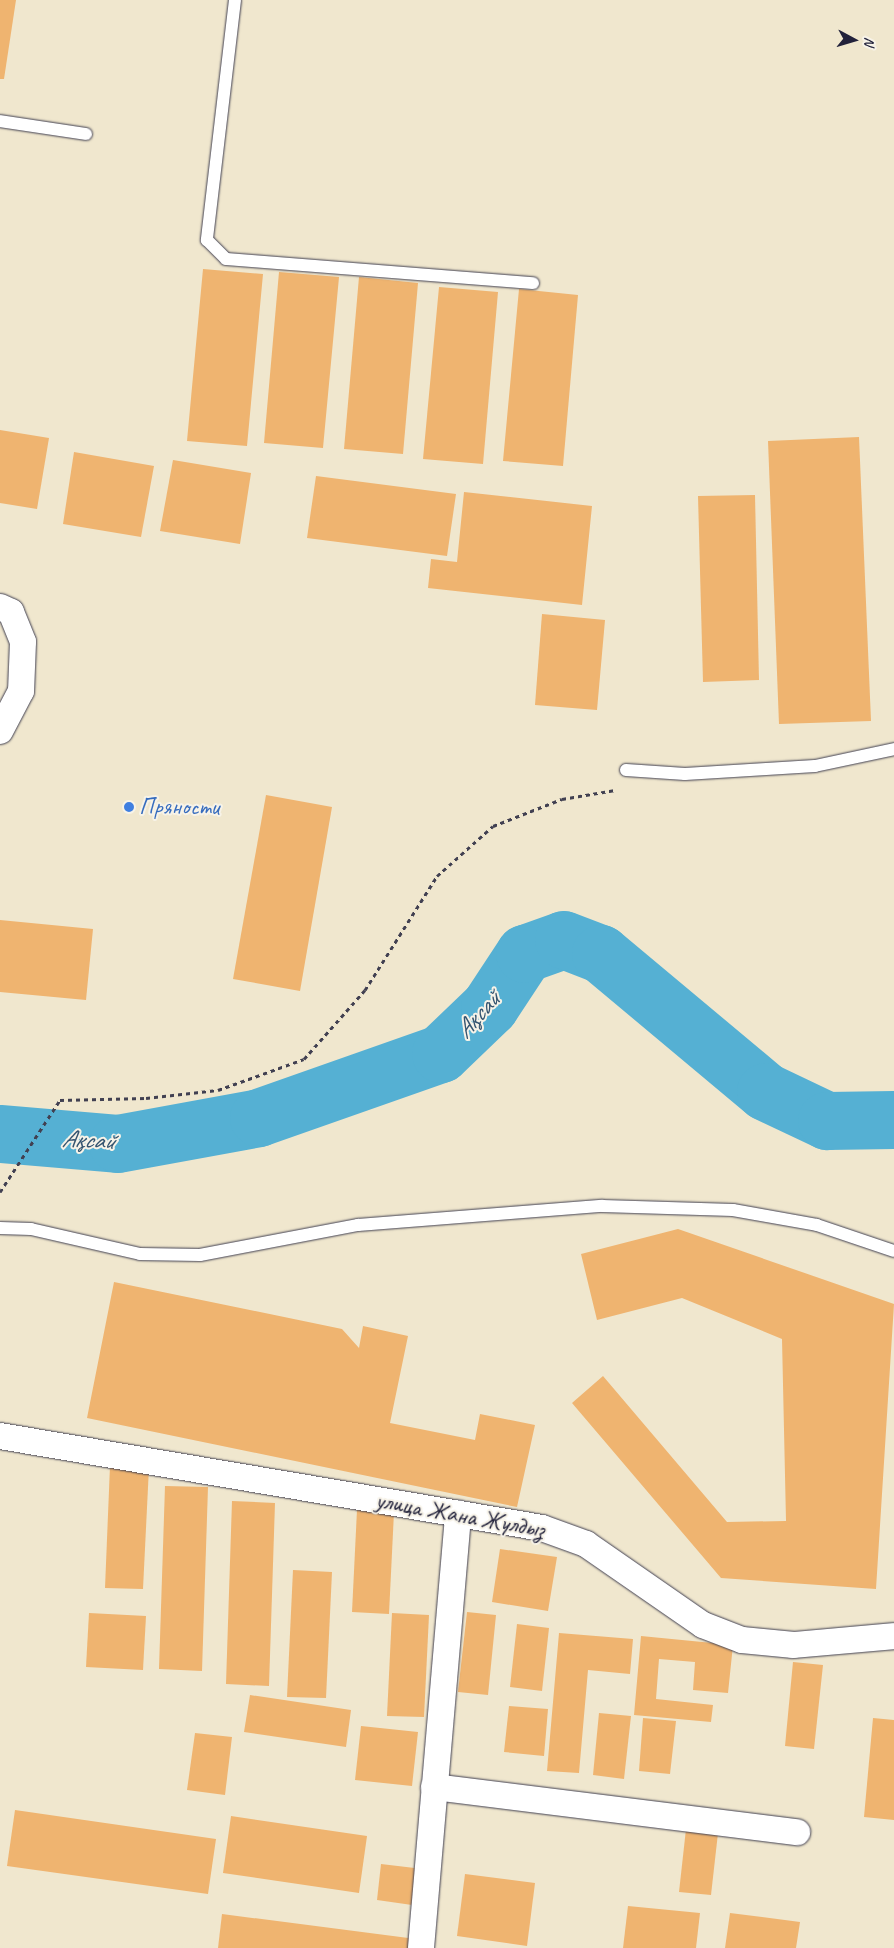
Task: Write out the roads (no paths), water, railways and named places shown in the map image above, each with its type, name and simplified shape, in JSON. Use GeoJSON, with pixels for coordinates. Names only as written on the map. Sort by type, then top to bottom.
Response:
{"type":"FeatureCollection","features":[{"type":"Feature","properties":{"kind":"street"},"geometry":{"type":"LineString","coordinates":[[0,607],[11,612],[23,642],[21,691],[0,731]]}},
{"type":"Feature","properties":{"kind":"street","name":"улица Жана Жулдыз"},"geometry":{"type":"LineString","coordinates":[[0,1436],[542,1528],[586,1544],[702,1625],[742,1640],[794,1645],[894,1636]]}},
{"type":"Feature","properties":{"kind":"street"},"geometry":{"type":"LineString","coordinates":[[421,1948],[458,1514]]}},
{"type":"Feature","properties":{"kind":"street"},"geometry":{"type":"LineString","coordinates":[[434,1787],[797,1832]]}},
{"type":"Feature","properties":{"kind":"lane"},"geometry":{"type":"LineString","coordinates":[[235,0],[208,240],[226,259],[533,283]]}},
{"type":"Feature","properties":{"kind":"lane"},"geometry":{"type":"LineString","coordinates":[[0,121],[86,134]]}},
{"type":"Feature","properties":{"kind":"lane"},"geometry":{"type":"LineString","coordinates":[[626,770],[684,774],[815,766],[894,749]]}},
{"type":"Feature","properties":{"kind":"lane"},"geometry":{"type":"LineString","coordinates":[[0,1228],[31,1229],[140,1254],[200,1255],[358,1225],[602,1206],[734,1210],[817,1226],[894,1252]]}},
{"type":"Feature","properties":{"kind":"waterway","name":"Ақсай"},"geometry":{"type":"LineString","coordinates":[[0,1134],[118,1144],[259,1118],[441,1054],[490,1007],[525,954],[564,940],[601,954],[766,1092],[827,1121],[894,1120]]}},
{"type":"Feature","properties":{"kind":"place","name":"Пряности"},"geometry":{"type":"Point","coordinates":[129,807]}}]}
